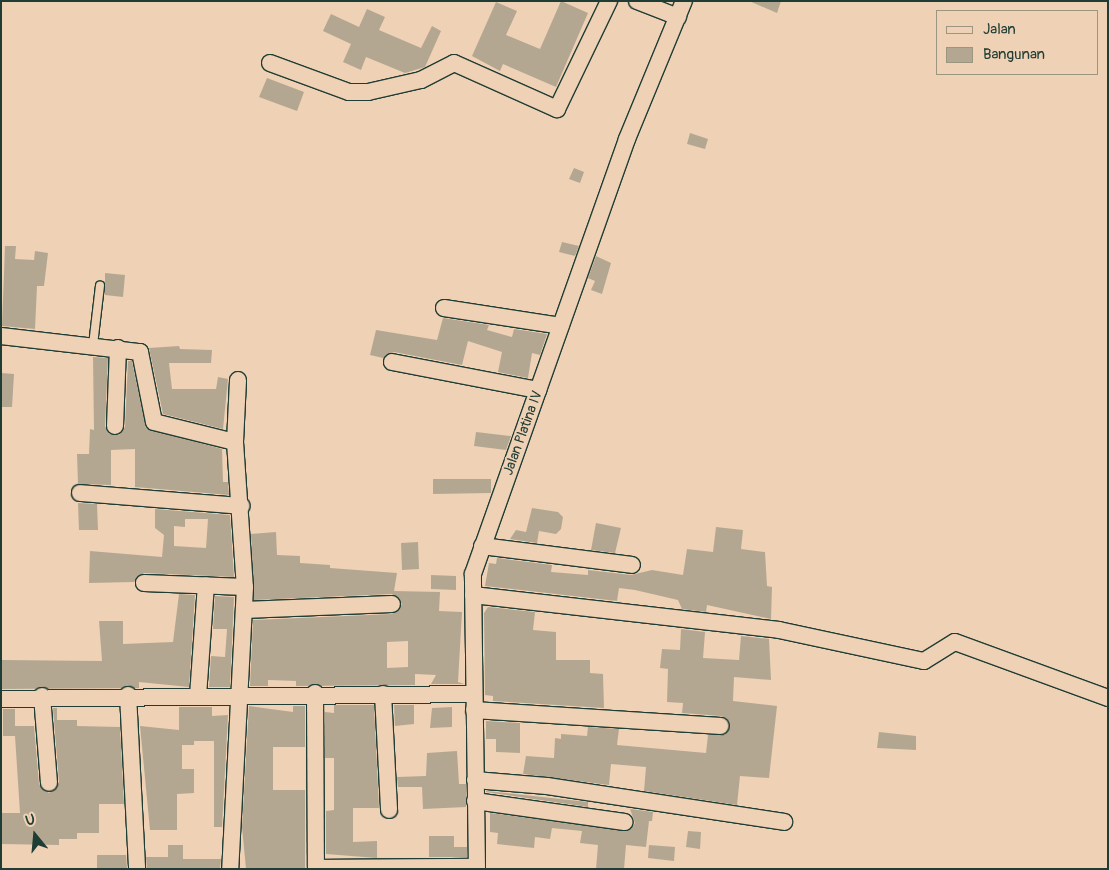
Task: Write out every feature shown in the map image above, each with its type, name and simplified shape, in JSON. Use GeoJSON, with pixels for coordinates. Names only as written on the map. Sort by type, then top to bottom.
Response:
{"type":"FeatureCollection","features":[{"type":"Feature","properties":{"kind":"street"},"geometry":{"type":"LineString","coordinates":[[270,63],[350,92],[368,92],[421,80],[454,63],[557,109],[609,1]]}},
{"type":"Feature","properties":{"kind":"street"},"geometry":{"type":"LineString","coordinates":[[637,1],[678,17]]}},
{"type":"Feature","properties":{"kind":"street","name":"Jalan Platina IV"},"geometry":{"type":"LineString","coordinates":[[477,868],[473,702],[473,574],[627,140],[684,1]]}},
{"type":"Feature","properties":{"kind":"street"},"geometry":{"type":"LineString","coordinates":[[444,308],[561,326]]}},
{"type":"Feature","properties":{"kind":"street"},"geometry":{"type":"LineString","coordinates":[[1,336],[93,345],[140,352],[145,359],[149,408],[154,422],[235,442]]}},
{"type":"Feature","properties":{"kind":"street"},"geometry":{"type":"LineString","coordinates":[[115,426],[118,348]]}},
{"type":"Feature","properties":{"kind":"street"},"geometry":{"type":"LineString","coordinates":[[392,362],[538,390]]}},
{"type":"Feature","properties":{"kind":"street"},"geometry":{"type":"LineString","coordinates":[[230,869],[242,696],[245,587],[241,506],[235,442],[238,380]]}},
{"type":"Feature","properties":{"kind":"street"},"geometry":{"type":"LineString","coordinates":[[80,493],[241,506]]}},
{"type":"Feature","properties":{"kind":"street"},"geometry":{"type":"LineString","coordinates":[[482,546],[632,566]]}},
{"type":"Feature","properties":{"kind":"street"},"geometry":{"type":"LineString","coordinates":[[144,582],[245,587]]}},
{"type":"Feature","properties":{"kind":"street"},"geometry":{"type":"LineString","coordinates":[[198,696],[206,585]]}},
{"type":"Feature","properties":{"kind":"street"},"geometry":{"type":"LineString","coordinates":[[473,596],[779,630],[924,661],[955,642],[1108,698]]}},
{"type":"Feature","properties":{"kind":"street"},"geometry":{"type":"LineString","coordinates":[[244,610],[392,604]]}},
{"type":"Feature","properties":{"kind":"street"},"geometry":{"type":"LineString","coordinates":[[315,694],[316,868],[477,868]]}},
{"type":"Feature","properties":{"kind":"street"},"geometry":{"type":"LineString","coordinates":[[383,694],[389,810]]}},
{"type":"Feature","properties":{"kind":"street"},"geometry":{"type":"LineString","coordinates":[[1,699],[42,696],[383,694],[720,726]]}},
{"type":"Feature","properties":{"kind":"street"},"geometry":{"type":"LineString","coordinates":[[128,695],[137,869]]}},
{"type":"Feature","properties":{"kind":"street"},"geometry":{"type":"LineString","coordinates":[[42,696],[49,784]]}},
{"type":"Feature","properties":{"kind":"street"},"geometry":{"type":"LineString","coordinates":[[475,780],[547,786],[784,822]]}},
{"type":"Feature","properties":{"kind":"street"},"geometry":{"type":"LineString","coordinates":[[475,802],[625,822]]}},
{"type":"Feature","properties":{"kind":"lane"},"geometry":{"type":"LineString","coordinates":[[93,345],[100,285]]}},
{"type":"Feature","properties":{"kind":"building"},"geometry":{"type":"Polygon","coordinates":[[[561,1],[588,13],[556,87],[503,64],[500,71],[472,56],[496,2],[517,11],[506,35],[540,49],[561,1]]]}},
{"type":"Feature","properties":{"kind":"building"},"geometry":{"type":"Polygon","coordinates":[[[749,1],[781,1],[777,13],[749,1]]]}},
{"type":"Feature","properties":{"kind":"building"},"geometry":{"type":"Polygon","coordinates":[[[367,9],[385,17],[379,30],[421,48],[432,26],[441,31],[425,67],[405,73],[366,57],[361,70],[343,62],[351,44],[323,31],[331,14],[359,27],[367,9]]]}},
{"type":"Feature","properties":{"kind":"building"},"geometry":{"type":"Polygon","coordinates":[[[267,78],[304,92],[297,111],[259,97],[267,78]]]}},
{"type":"Feature","properties":{"kind":"building"},"geometry":{"type":"Polygon","coordinates":[[[690,133],[708,139],[705,149],[687,144],[690,133]]]}},
{"type":"Feature","properties":{"kind":"building"},"geometry":{"type":"Polygon","coordinates":[[[574,168],[584,172],[580,183],[569,179],[574,168]]]}},
{"type":"Feature","properties":{"kind":"building"},"geometry":{"type":"Polygon","coordinates":[[[562,242],[579,246],[575,256],[559,252],[562,242]]]}},
{"type":"Feature","properties":{"kind":"building"},"geometry":{"type":"Polygon","coordinates":[[[5,246],[16,246],[15,259],[34,260],[35,251],[48,253],[44,286],[37,286],[35,329],[2,326],[5,246]]]}},
{"type":"Feature","properties":{"kind":"building"},"geometry":{"type":"Polygon","coordinates":[[[596,256],[611,263],[602,294],[591,290],[595,281],[588,278],[596,256]]]}},
{"type":"Feature","properties":{"kind":"building"},"geometry":{"type":"Polygon","coordinates":[[[105,273],[125,275],[123,297],[105,295],[105,273]]]}},
{"type":"Feature","properties":{"kind":"building"},"geometry":{"type":"Polygon","coordinates":[[[443,318],[489,325],[487,330],[512,337],[514,329],[547,334],[540,355],[532,353],[528,378],[498,372],[502,352],[468,341],[462,365],[394,352],[383,358],[370,355],[376,330],[437,340],[443,318]]]}},
{"type":"Feature","properties":{"kind":"building"},"geometry":{"type":"Polygon","coordinates":[[[179,346],[180,349],[212,350],[211,363],[169,363],[172,389],[216,389],[218,377],[228,379],[223,429],[163,414],[149,348],[179,346]]]}},
{"type":"Feature","properties":{"kind":"building"},"geometry":{"type":"Polygon","coordinates":[[[93,357],[108,358],[105,426],[109,434],[119,435],[125,427],[128,361],[132,361],[146,428],[222,449],[223,482],[228,482],[229,495],[135,487],[135,449],[111,450],[111,485],[78,484],[77,454],[89,454],[90,429],[94,430],[93,357]]]}},
{"type":"Feature","properties":{"kind":"building"},"geometry":{"type":"Polygon","coordinates":[[[1,373],[14,374],[12,407],[1,407],[1,373]]]}},
{"type":"Feature","properties":{"kind":"building"},"geometry":{"type":"Polygon","coordinates":[[[476,432],[511,436],[506,450],[474,446],[476,432]]]}},
{"type":"Feature","properties":{"kind":"building"},"geometry":{"type":"Polygon","coordinates":[[[433,479],[491,479],[491,493],[433,494],[433,479]]]}},
{"type":"Feature","properties":{"kind":"building"},"geometry":{"type":"Polygon","coordinates":[[[78,503],[97,504],[98,530],[79,530],[78,503]]]}},
{"type":"Feature","properties":{"kind":"building"},"geometry":{"type":"Polygon","coordinates":[[[532,508],[558,512],[563,517],[561,529],[556,534],[539,531],[537,543],[510,539],[516,530],[526,532],[532,508]]]}},
{"type":"Feature","properties":{"kind":"building"},"geometry":{"type":"Polygon","coordinates":[[[155,509],[230,515],[234,577],[144,573],[134,582],[89,583],[90,551],[162,557],[164,535],[155,528],[155,509]],[[185,519],[185,527],[174,526],[174,546],[206,548],[208,519],[185,519]]]}},
{"type":"Feature","properties":{"kind":"building"},"geometry":{"type":"Polygon","coordinates":[[[596,523],[621,528],[615,553],[591,550],[596,523]]]}},
{"type":"Feature","properties":{"kind":"building"},"geometry":{"type":"Polygon","coordinates":[[[716,527],[743,530],[741,549],[765,552],[767,586],[772,587],[771,619],[707,605],[706,612],[682,609],[678,600],[619,588],[617,601],[485,586],[489,563],[496,564],[497,558],[552,565],[551,572],[588,575],[588,570],[631,575],[652,570],[683,575],[687,549],[713,552],[716,527]]]}},
{"type":"Feature","properties":{"kind":"building"},"geometry":{"type":"Polygon","coordinates":[[[276,532],[277,555],[300,556],[300,563],[330,565],[330,568],[397,573],[394,591],[440,592],[439,611],[462,612],[458,682],[464,684],[431,684],[436,675],[415,674],[415,685],[296,686],[296,681],[268,680],[268,686],[250,686],[253,620],[392,614],[402,604],[392,594],[254,600],[251,534],[276,532]],[[408,641],[387,642],[387,668],[408,667],[408,641]]]}},
{"type":"Feature","properties":{"kind":"building"},"geometry":{"type":"Polygon","coordinates":[[[418,542],[419,569],[402,570],[401,543],[418,542]]]}},
{"type":"Feature","properties":{"kind":"building"},"geometry":{"type":"Polygon","coordinates":[[[431,575],[456,576],[456,590],[431,589],[431,575]]]}},
{"type":"Feature","properties":{"kind":"building"},"geometry":{"type":"Polygon","coordinates":[[[179,594],[195,595],[189,687],[139,682],[139,688],[1,689],[1,660],[102,661],[99,621],[123,621],[123,644],[173,642],[179,594]]]}},
{"type":"Feature","properties":{"kind":"building"},"geometry":{"type":"Polygon","coordinates":[[[215,596],[234,597],[230,687],[209,687],[211,656],[225,657],[227,629],[213,629],[215,596]]]}},
{"type":"Feature","properties":{"kind":"building"},"geometry":{"type":"Polygon","coordinates":[[[488,607],[535,612],[533,630],[556,632],[556,660],[590,660],[590,673],[603,674],[604,708],[493,701],[493,696],[485,695],[484,613],[488,607]]]}},
{"type":"Feature","properties":{"kind":"building"},"geometry":{"type":"Polygon","coordinates":[[[681,629],[705,632],[703,658],[739,660],[741,636],[769,639],[771,680],[734,677],[733,701],[777,706],[769,778],[740,776],[737,805],[644,791],[646,767],[611,764],[609,785],[523,774],[526,756],[554,758],[555,738],[561,739],[561,734],[587,736],[588,727],[619,729],[617,745],[706,753],[708,735],[725,735],[729,721],[721,716],[682,713],[683,703],[667,702],[668,669],[660,668],[662,649],[680,650],[681,629]]]}},
{"type":"Feature","properties":{"kind":"building"},"geometry":{"type":"Polygon","coordinates":[[[334,705],[374,705],[379,808],[353,808],[353,842],[377,841],[377,858],[326,854],[326,811],[334,810],[334,758],[325,758],[325,712],[334,713],[334,705]]]}},
{"type":"Feature","properties":{"kind":"building"},"geometry":{"type":"Polygon","coordinates":[[[394,705],[414,705],[414,724],[395,726],[394,705]]]}},
{"type":"Feature","properties":{"kind":"building"},"geometry":{"type":"Polygon","coordinates":[[[249,706],[293,712],[293,706],[305,706],[305,747],[273,747],[273,790],[305,790],[305,868],[246,869],[242,827],[249,706]]]}},
{"type":"Feature","properties":{"kind":"building"},"geometry":{"type":"Polygon","coordinates":[[[179,707],[212,707],[212,716],[228,715],[222,827],[214,827],[214,741],[194,741],[194,745],[182,745],[182,769],[194,769],[194,793],[177,794],[177,830],[150,830],[140,726],[179,730],[179,707]]]}},
{"type":"Feature","properties":{"kind":"building"},"geometry":{"type":"Polygon","coordinates":[[[452,707],[452,727],[430,728],[432,708],[452,707]]]}},
{"type":"Feature","properties":{"kind":"building"},"geometry":{"type":"Polygon","coordinates":[[[53,708],[57,708],[57,720],[77,720],[77,726],[120,727],[124,804],[99,804],[99,833],[77,833],[77,839],[59,839],[59,845],[1,844],[1,813],[20,813],[15,736],[3,736],[3,709],[15,709],[15,726],[34,726],[39,784],[49,793],[59,782],[53,708]]]}},
{"type":"Feature","properties":{"kind":"building"},"geometry":{"type":"Polygon","coordinates":[[[486,721],[520,723],[520,753],[496,752],[496,739],[486,739],[486,721]]]}},
{"type":"Feature","properties":{"kind":"building"},"geometry":{"type":"Polygon","coordinates":[[[879,732],[916,736],[916,750],[877,748],[879,732]]]}},
{"type":"Feature","properties":{"kind":"building"},"geometry":{"type":"Polygon","coordinates":[[[457,751],[459,784],[466,784],[466,807],[423,809],[422,787],[398,787],[397,777],[426,776],[427,753],[457,751]]]}},
{"type":"Feature","properties":{"kind":"building"},"geometry":{"type":"Polygon","coordinates":[[[486,792],[588,802],[588,807],[486,792]]]}},
{"type":"Feature","properties":{"kind":"building"},"geometry":{"type":"Polygon","coordinates":[[[630,809],[653,812],[652,821],[649,821],[646,847],[626,845],[624,869],[596,869],[598,845],[580,843],[582,831],[552,828],[550,839],[535,837],[534,848],[497,844],[498,833],[490,832],[490,813],[628,831],[635,823],[630,809]]]}},
{"type":"Feature","properties":{"kind":"building"},"geometry":{"type":"Polygon","coordinates":[[[688,831],[701,832],[700,849],[686,847],[688,831]]]}},
{"type":"Feature","properties":{"kind":"building"},"geometry":{"type":"Polygon","coordinates":[[[429,836],[454,836],[454,847],[467,847],[467,857],[429,857],[429,836]]]}},
{"type":"Feature","properties":{"kind":"building"},"geometry":{"type":"Polygon","coordinates":[[[168,845],[183,845],[183,859],[221,859],[220,869],[147,869],[146,857],[168,857],[168,845]]]}},
{"type":"Feature","properties":{"kind":"building"},"geometry":{"type":"Polygon","coordinates":[[[649,845],[675,847],[674,861],[648,858],[649,845]]]}},
{"type":"Feature","properties":{"kind":"building"},"geometry":{"type":"Polygon","coordinates":[[[97,855],[126,855],[127,869],[97,869],[97,855]]]}}]}
